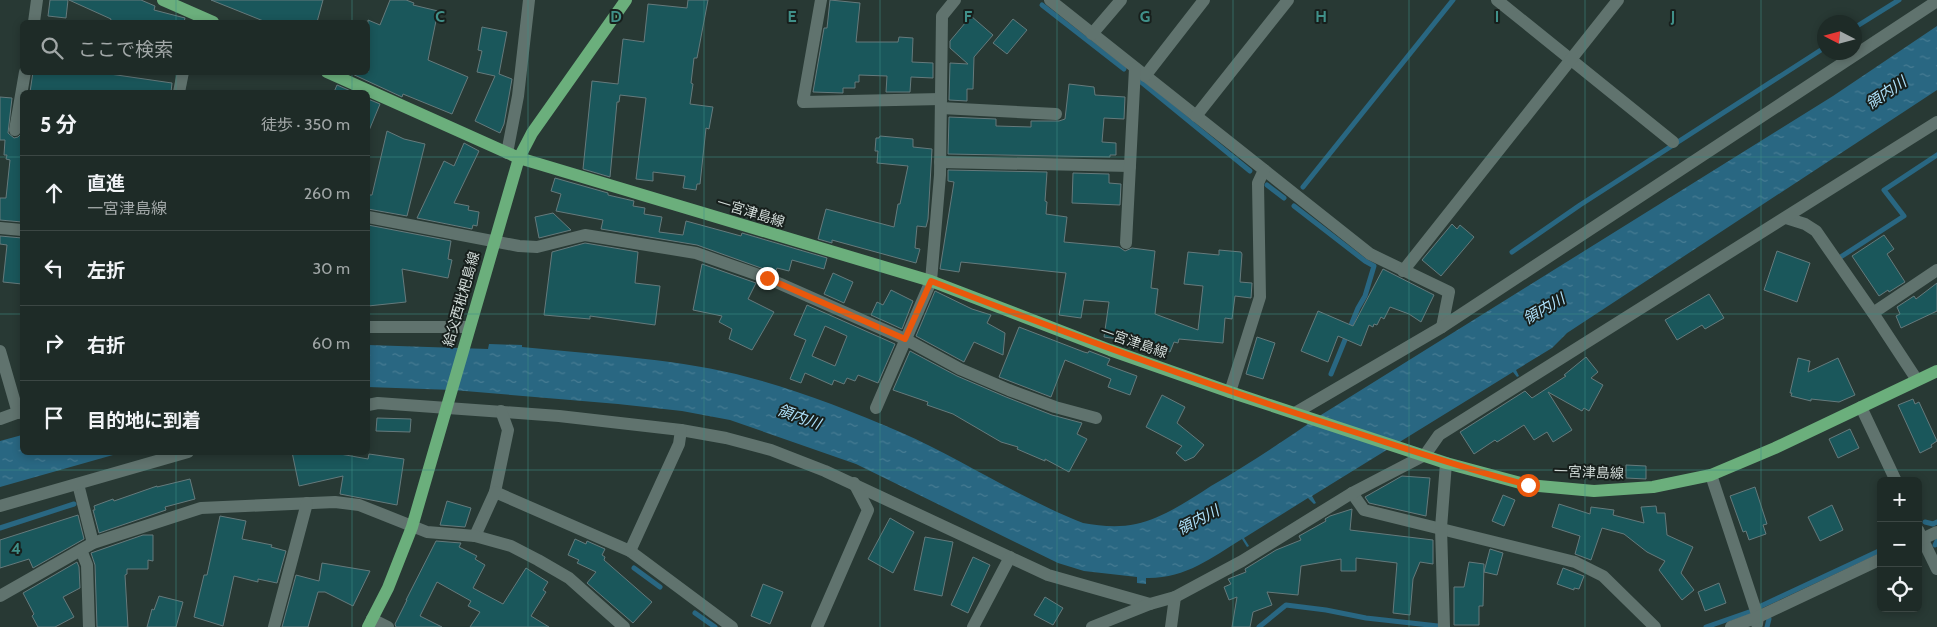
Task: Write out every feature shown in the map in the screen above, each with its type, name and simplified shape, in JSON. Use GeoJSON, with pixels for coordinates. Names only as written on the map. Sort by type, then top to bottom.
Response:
{"type":"FeatureCollection","features":[{"type":"Feature","properties":{"kind":"main road","name":"給父西枇杷島線"},"geometry":{"type":"LineString","coordinates":[[370,623],[388,588],[412,527],[493,242],[513,155],[532,133],[626,0]]}},
{"type":"Feature","properties":{"kind":"main road"},"geometry":{"type":"LineString","coordinates":[[168,1],[194,18]]}},
{"type":"Feature","properties":{"kind":"main road","name":"一宮津島線"},"geometry":{"type":"LineString","coordinates":[[334,75],[367,90]]}},
{"type":"Feature","properties":{"kind":"main road","name":"一宮津島線"},"geometry":{"type":"LineString","coordinates":[[370,91],[513,155],[931,281],[1110,350],[1230,392],[1446,463],[1528,485],[1594,491],[1654,487],[1711,475],[1775,448],[1937,370]]}},
{"type":"Feature","properties":{"kind":"street"},"geometry":{"type":"LineString","coordinates":[[34,20],[38,0]]}},
{"type":"Feature","properties":{"kind":"street"},"geometry":{"type":"LineString","coordinates":[[513,155],[529,0]]}},
{"type":"Feature","properties":{"kind":"street"},"geometry":{"type":"LineString","coordinates":[[822,0],[803,102],[941,104],[1056,114]]}},
{"type":"Feature","properties":{"kind":"street"},"geometry":{"type":"LineString","coordinates":[[876,408],[931,281],[940,162],[942,16],[955,0]]}},
{"type":"Feature","properties":{"kind":"street"},"geometry":{"type":"LineString","coordinates":[[1050,0],[1370,254],[1449,292],[1442,327]]}},
{"type":"Feature","properties":{"kind":"street"},"geometry":{"type":"LineString","coordinates":[[1092,34],[1121,0]]}},
{"type":"Feature","properties":{"kind":"street"},"geometry":{"type":"LineString","coordinates":[[1126,243],[1130,166],[1140,72],[1204,0]]}},
{"type":"Feature","properties":{"kind":"street"},"geometry":{"type":"LineString","coordinates":[[1196,116],[1288,0]]}},
{"type":"Feature","properties":{"kind":"street"},"geometry":{"type":"LineString","coordinates":[[1497,0],[1673,142]]}},
{"type":"Feature","properties":{"kind":"street"},"geometry":{"type":"LineString","coordinates":[[1403,271],[1618,0]]}},
{"type":"Feature","properties":{"kind":"street"},"geometry":{"type":"LineString","coordinates":[[1295,413],[1442,327],[1937,1]]}},
{"type":"Feature","properties":{"kind":"street"},"geometry":{"type":"LineString","coordinates":[[22,90],[24,75]]}},
{"type":"Feature","properties":{"kind":"street"},"geometry":{"type":"LineString","coordinates":[[179,90],[182,75]]}},
{"type":"Feature","properties":{"kind":"street"},"geometry":{"type":"LineString","coordinates":[[15,130],[20,101]]}},
{"type":"Feature","properties":{"kind":"street"},"geometry":{"type":"LineString","coordinates":[[1092,627],[1150,604],[1175,597],[1242,561],[1352,493],[1425,455],[1439,435],[1937,122]]}},
{"type":"Feature","properties":{"kind":"street"},"geometry":{"type":"LineString","coordinates":[[940,162],[1130,166]]}},
{"type":"Feature","properties":{"kind":"street"},"geometry":{"type":"LineString","coordinates":[[1230,392],[1260,297],[1258,183],[1264,170]]}},
{"type":"Feature","properties":{"kind":"street"},"geometry":{"type":"LineString","coordinates":[[370,217],[493,242],[537,247],[585,235],[696,253],[767,278],[905,339],[960,369],[1001,386],[1055,406],[1096,418]]}},
{"type":"Feature","properties":{"kind":"street"},"geometry":{"type":"LineString","coordinates":[[1786,218],[1805,224],[1816,231],[1917,380]]}},
{"type":"Feature","properties":{"kind":"street"},"geometry":{"type":"LineString","coordinates":[[0,228],[20,230]]}},
{"type":"Feature","properties":{"kind":"street"},"geometry":{"type":"LineString","coordinates":[[1873,313],[1937,270]]}},
{"type":"Feature","properties":{"kind":"street"},"geometry":{"type":"LineString","coordinates":[[370,327],[468,329]]}},
{"type":"Feature","properties":{"kind":"street"},"geometry":{"type":"LineString","coordinates":[[0,351],[20,412],[0,419]]}},
{"type":"Feature","properties":{"kind":"street"},"geometry":{"type":"LineString","coordinates":[[370,405],[378,403],[446,406],[559,416],[681,430],[726,438],[771,450],[854,483],[1048,575],[1150,604]]}},
{"type":"Feature","properties":{"kind":"street"},"geometry":{"type":"LineString","coordinates":[[1861,407],[1894,477]]}},
{"type":"Feature","properties":{"kind":"street"},"geometry":{"type":"LineString","coordinates":[[475,536],[495,492],[508,430],[500,411]]}},
{"type":"Feature","properties":{"kind":"street"},"geometry":{"type":"LineString","coordinates":[[630,551],[679,444],[681,430]]}},
{"type":"Feature","properties":{"kind":"street"},"geometry":{"type":"LineString","coordinates":[[0,506],[178,455]]}},
{"type":"Feature","properties":{"kind":"street"},"geometry":{"type":"LineString","coordinates":[[1444,627],[1441,528],[1446,463]]}},
{"type":"Feature","properties":{"kind":"street"},"geometry":{"type":"LineString","coordinates":[[1711,475],[1757,622]]}},
{"type":"Feature","properties":{"kind":"street"},"geometry":{"type":"LineString","coordinates":[[817,627],[868,510],[854,483]]}},
{"type":"Feature","properties":{"kind":"street"},"geometry":{"type":"LineString","coordinates":[[78,484],[93,543]]}},
{"type":"Feature","properties":{"kind":"street"},"geometry":{"type":"LineString","coordinates":[[495,492],[630,551],[732,627]]}},
{"type":"Feature","properties":{"kind":"street"},"geometry":{"type":"LineString","coordinates":[[1352,493],[1364,510],[1575,562],[1603,576],[1655,627]]}},
{"type":"Feature","properties":{"kind":"street"},"geometry":{"type":"LineString","coordinates":[[274,627],[307,502]]}},
{"type":"Feature","properties":{"kind":"street"},"geometry":{"type":"LineString","coordinates":[[0,596],[93,543],[202,508],[335,502],[359,505],[428,532],[475,536],[510,546],[569,578],[624,627]]}},
{"type":"Feature","properties":{"kind":"street"},"geometry":{"type":"LineString","coordinates":[[1922,536],[1937,532]]}},
{"type":"Feature","properties":{"kind":"street"},"geometry":{"type":"LineString","coordinates":[[1922,541],[1937,569]]}},
{"type":"Feature","properties":{"kind":"street"},"geometry":{"type":"LineString","coordinates":[[81,550],[87,565],[89,627]]}},
{"type":"Feature","properties":{"kind":"street"},"geometry":{"type":"LineString","coordinates":[[973,627],[1010,557]]}},
{"type":"Feature","properties":{"kind":"street"},"geometry":{"type":"LineString","coordinates":[[1731,627],[1757,622],[1877,561]]}},
{"type":"Feature","properties":{"kind":"street"},"geometry":{"type":"LineString","coordinates":[[1171,627],[1175,597]]}},
{"type":"Feature","properties":{"kind":"street"},"geometry":{"type":"LineString","coordinates":[[370,623],[388,627]]}},
{"type":"Feature","properties":{"kind":"water","name":"領内川"},"geometry":{"type":"Polygon","coordinates":[[[1937,26],[1937,90],[1567,333],[1552,348],[1516,370],[1519,376],[1517,377],[1513,372],[1312,496],[1316,503],[1314,504],[1308,498],[1244,538],[1249,546],[1247,547],[1242,539],[1208,560],[1185,571],[1173,575],[1146,578],[1146,584],[1137,583],[1137,577],[1084,571],[1058,563],[856,464],[730,420],[682,411],[618,404],[453,390],[370,387],[370,345],[488,349],[489,344],[522,345],[522,347],[684,364],[736,374],[840,407],[923,443],[1036,502],[1083,523],[1109,526],[1136,524],[1156,518],[1175,508],[1239,469],[1321,415],[1833,96],[1937,26]]]}},
{"type":"Feature","properties":{"kind":"water"},"geometry":{"type":"Polygon","coordinates":[[[20,436],[20,455],[113,455],[0,487],[0,441],[20,436]]]}},
{"type":"Feature","properties":{"kind":"building"},"geometry":{"type":"Polygon","coordinates":[[[50,0],[68,0],[66,18],[48,16],[50,0]]]}},
{"type":"Feature","properties":{"kind":"building"},"geometry":{"type":"Polygon","coordinates":[[[69,0],[141,0],[155,6],[154,10],[185,18],[184,20],[111,19],[69,0]]]}},
{"type":"Feature","properties":{"kind":"building"},"geometry":{"type":"Polygon","coordinates":[[[211,0],[323,0],[318,20],[261,20],[211,0]]]}},
{"type":"Feature","properties":{"kind":"building"},"geometry":{"type":"Polygon","coordinates":[[[390,0],[406,0],[414,3],[413,5],[438,11],[428,60],[468,77],[452,114],[403,94],[402,97],[354,75],[370,75],[370,21],[380,25],[390,0]]]}},
{"type":"Feature","properties":{"kind":"building"},"geometry":{"type":"Polygon","coordinates":[[[688,0],[708,0],[697,58],[694,58],[690,104],[713,107],[709,129],[706,128],[700,184],[697,184],[696,190],[683,188],[685,176],[653,172],[653,181],[636,179],[646,98],[620,95],[619,102],[617,102],[610,177],[583,169],[592,81],[618,84],[623,39],[644,42],[648,4],[687,8],[688,0]]]}},
{"type":"Feature","properties":{"kind":"building"},"geometry":{"type":"Polygon","coordinates":[[[830,0],[860,3],[856,42],[898,42],[899,37],[913,38],[912,62],[933,63],[933,78],[911,77],[910,92],[886,92],[887,76],[859,75],[859,82],[855,82],[855,88],[843,88],[843,93],[813,92],[824,28],[827,28],[830,0]]]}},
{"type":"Feature","properties":{"kind":"building"},"geometry":{"type":"Polygon","coordinates":[[[971,16],[993,35],[974,57],[973,89],[967,89],[967,101],[949,100],[950,63],[968,64],[950,48],[950,41],[971,16]]]}},
{"type":"Feature","properties":{"kind":"building"},"geometry":{"type":"Polygon","coordinates":[[[1013,19],[1027,30],[1007,54],[993,43],[1013,19]]]}},
{"type":"Feature","properties":{"kind":"building"},"geometry":{"type":"Polygon","coordinates":[[[482,27],[507,32],[499,74],[512,79],[504,124],[500,133],[475,121],[495,76],[477,72],[482,51],[478,50],[482,27]]]}},
{"type":"Feature","properties":{"kind":"building"},"geometry":{"type":"Polygon","coordinates":[[[33,75],[117,75],[172,83],[171,90],[30,90],[33,75]]]}},
{"type":"Feature","properties":{"kind":"building"},"geometry":{"type":"Polygon","coordinates":[[[1069,84],[1094,87],[1095,95],[1125,97],[1124,119],[1104,118],[1102,142],[1116,143],[1116,155],[1110,155],[1110,157],[948,154],[949,117],[996,119],[996,126],[1031,127],[1031,121],[1059,121],[1065,119],[1069,84]]]}},
{"type":"Feature","properties":{"kind":"building"},"geometry":{"type":"Polygon","coordinates":[[[337,85],[348,90],[335,90],[337,85]]]}},
{"type":"Feature","properties":{"kind":"building"},"geometry":{"type":"Polygon","coordinates":[[[0,97],[12,98],[8,133],[14,138],[20,135],[20,222],[0,220],[0,198],[6,198],[10,160],[6,159],[7,155],[4,155],[5,140],[0,140],[0,97]]]}},
{"type":"Feature","properties":{"kind":"building"},"geometry":{"type":"Polygon","coordinates":[[[370,100],[380,104],[370,128],[370,100]]]}},
{"type":"Feature","properties":{"kind":"building"},"geometry":{"type":"Polygon","coordinates":[[[387,131],[404,139],[425,144],[407,216],[370,209],[370,195],[372,195],[387,131]]]}},
{"type":"Feature","properties":{"kind":"building"},"geometry":{"type":"Polygon","coordinates":[[[880,136],[913,139],[913,147],[932,149],[928,219],[926,227],[917,226],[915,248],[920,249],[916,263],[832,240],[832,243],[818,239],[826,209],[894,227],[908,166],[877,163],[878,151],[875,151],[876,138],[880,136]]]}},
{"type":"Feature","properties":{"kind":"building"},"geometry":{"type":"Polygon","coordinates":[[[464,143],[479,151],[454,203],[469,206],[468,210],[479,212],[477,226],[473,225],[472,229],[417,218],[444,161],[454,166],[464,143]]]}},
{"type":"Feature","properties":{"kind":"building"},"geometry":{"type":"Polygon","coordinates":[[[948,170],[1047,172],[1046,214],[1067,217],[1064,242],[1119,247],[1125,251],[1132,248],[1155,251],[1151,288],[1158,289],[1155,314],[1198,330],[1203,286],[1184,284],[1188,252],[1219,255],[1219,250],[1241,252],[1240,282],[1252,283],[1251,298],[1235,296],[1232,319],[1225,318],[1223,343],[1179,339],[1178,343],[1174,342],[1170,352],[1154,346],[1153,349],[1125,337],[1125,340],[1104,337],[1109,302],[1084,300],[1081,318],[1059,315],[1066,273],[961,262],[959,272],[940,269],[954,182],[948,181],[948,170]]]}},
{"type":"Feature","properties":{"kind":"building"},"geometry":{"type":"Polygon","coordinates":[[[1073,173],[1109,174],[1109,183],[1121,184],[1120,205],[1072,203],[1073,173]]]}},
{"type":"Feature","properties":{"kind":"building"},"geometry":{"type":"Polygon","coordinates":[[[555,178],[608,193],[608,195],[634,201],[633,206],[645,208],[644,214],[662,217],[659,232],[683,235],[686,221],[741,236],[742,233],[827,258],[824,269],[792,260],[789,271],[777,268],[775,273],[697,245],[601,229],[603,220],[556,211],[561,194],[551,191],[555,178]]]}},
{"type":"Feature","properties":{"kind":"building"},"geometry":{"type":"Polygon","coordinates":[[[553,213],[571,230],[539,238],[535,217],[553,213]]]}},
{"type":"Feature","properties":{"kind":"building"},"geometry":{"type":"Polygon","coordinates":[[[1452,224],[1457,229],[1460,225],[1474,237],[1441,276],[1422,260],[1452,224]]]}},
{"type":"Feature","properties":{"kind":"building"},"geometry":{"type":"Polygon","coordinates":[[[370,225],[451,241],[448,259],[452,260],[448,278],[402,269],[406,302],[370,306],[370,225]]]}},
{"type":"Feature","properties":{"kind":"building"},"geometry":{"type":"Polygon","coordinates":[[[1884,235],[1894,249],[1887,254],[1905,282],[1879,296],[1852,256],[1884,235]]]}},
{"type":"Feature","properties":{"kind":"building"},"geometry":{"type":"Polygon","coordinates":[[[0,236],[20,238],[20,284],[3,282],[7,245],[0,244],[0,236]]]}},
{"type":"Feature","properties":{"kind":"building"},"geometry":{"type":"Polygon","coordinates":[[[585,243],[638,252],[635,283],[660,286],[655,325],[590,316],[590,319],[544,315],[552,252],[585,243]]]}},
{"type":"Feature","properties":{"kind":"building"},"geometry":{"type":"Polygon","coordinates":[[[1777,251],[1810,263],[1797,302],[1764,290],[1777,251]]]}},
{"type":"Feature","properties":{"kind":"building"},"geometry":{"type":"Polygon","coordinates":[[[702,264],[756,283],[748,299],[774,312],[752,350],[729,339],[732,329],[719,322],[722,316],[693,310],[702,264]]]}},
{"type":"Feature","properties":{"kind":"building"},"geometry":{"type":"Polygon","coordinates":[[[1383,269],[1434,295],[1421,322],[1409,314],[1390,307],[1384,319],[1381,317],[1377,325],[1374,324],[1373,327],[1369,325],[1361,346],[1338,336],[1328,362],[1301,351],[1318,311],[1353,326],[1383,269]]]}},
{"type":"Feature","properties":{"kind":"building"},"geometry":{"type":"Polygon","coordinates":[[[833,273],[853,282],[844,303],[824,294],[833,273]]]}},
{"type":"Feature","properties":{"kind":"building"},"geometry":{"type":"Polygon","coordinates":[[[1937,283],[1937,311],[1901,328],[1896,316],[1900,314],[1897,307],[1914,296],[1916,299],[1937,283]]]}},
{"type":"Feature","properties":{"kind":"building"},"geometry":{"type":"Polygon","coordinates":[[[891,290],[913,301],[902,329],[871,315],[877,302],[883,305],[891,290]]]}},
{"type":"Feature","properties":{"kind":"building"},"geometry":{"type":"Polygon","coordinates":[[[935,291],[972,309],[991,315],[987,323],[1005,333],[1003,355],[974,342],[964,362],[916,336],[935,291]]]}},
{"type":"Feature","properties":{"kind":"building"},"geometry":{"type":"Polygon","coordinates":[[[1709,294],[1724,318],[1705,329],[1702,325],[1677,340],[1665,320],[1709,294]]]}},
{"type":"Feature","properties":{"kind":"building"},"geometry":{"type":"Polygon","coordinates":[[[807,305],[895,344],[878,383],[858,375],[855,381],[847,378],[844,384],[834,380],[832,385],[805,373],[801,383],[790,379],[806,340],[794,335],[807,305]],[[825,326],[812,356],[835,366],[847,336],[825,326]]]}},
{"type":"Feature","properties":{"kind":"building"},"geometry":{"type":"Polygon","coordinates":[[[1019,327],[1084,352],[1088,353],[1089,351],[1110,359],[1107,365],[1137,376],[1130,395],[1108,387],[1111,379],[1065,360],[1051,397],[999,377],[1019,327]]]}},
{"type":"Feature","properties":{"kind":"building"},"geometry":{"type":"Polygon","coordinates":[[[1257,337],[1275,343],[1263,379],[1246,374],[1257,337]]]}},
{"type":"Feature","properties":{"kind":"building"},"geometry":{"type":"Polygon","coordinates":[[[910,351],[957,376],[1006,397],[1052,415],[1082,423],[1077,434],[1087,439],[1069,472],[1045,459],[1045,461],[1017,449],[1018,447],[1001,442],[953,414],[927,405],[928,402],[893,390],[910,351]]]}},
{"type":"Feature","properties":{"kind":"building"},"geometry":{"type":"Polygon","coordinates":[[[1586,357],[1598,372],[1591,378],[1603,385],[1589,411],[1584,408],[1582,411],[1548,392],[1572,430],[1553,442],[1547,432],[1534,440],[1524,425],[1497,442],[1495,440],[1474,454],[1460,432],[1525,391],[1532,398],[1566,376],[1564,375],[1586,357]]]}},
{"type":"Feature","properties":{"kind":"building"},"geometry":{"type":"Polygon","coordinates":[[[1798,358],[1810,361],[1808,372],[1838,358],[1855,395],[1839,402],[1811,399],[1811,401],[1791,396],[1792,393],[1790,393],[1798,358]]]}},
{"type":"Feature","properties":{"kind":"building"},"geometry":{"type":"Polygon","coordinates":[[[1162,395],[1185,407],[1177,423],[1204,445],[1194,457],[1185,461],[1176,453],[1182,446],[1146,427],[1162,395]]]}},
{"type":"Feature","properties":{"kind":"building"},"geometry":{"type":"Polygon","coordinates":[[[1913,399],[1915,404],[1919,402],[1937,441],[1931,445],[1932,447],[1920,453],[1898,405],[1913,399]]]}},
{"type":"Feature","properties":{"kind":"building"},"geometry":{"type":"Polygon","coordinates":[[[377,418],[411,419],[410,432],[376,431],[377,418]]]}},
{"type":"Feature","properties":{"kind":"building"},"geometry":{"type":"Polygon","coordinates":[[[1850,429],[1859,448],[1838,458],[1829,439],[1850,429]]]}},
{"type":"Feature","properties":{"kind":"building"},"geometry":{"type":"Polygon","coordinates":[[[370,454],[404,459],[397,505],[340,494],[343,476],[299,486],[293,455],[346,455],[368,459],[370,454]]]}},
{"type":"Feature","properties":{"kind":"building"},"geometry":{"type":"Polygon","coordinates":[[[1626,465],[1646,466],[1646,479],[1626,478],[1626,465]]]}},
{"type":"Feature","properties":{"kind":"building"},"geometry":{"type":"Polygon","coordinates":[[[1402,476],[1430,478],[1426,516],[1369,503],[1365,497],[1402,476]]]}},
{"type":"Feature","properties":{"kind":"building"},"geometry":{"type":"Polygon","coordinates":[[[190,479],[195,499],[165,507],[166,510],[99,533],[93,510],[95,510],[94,506],[157,486],[190,479]]]}},
{"type":"Feature","properties":{"kind":"building"},"geometry":{"type":"Polygon","coordinates":[[[1755,487],[1767,524],[1763,525],[1766,534],[1749,540],[1746,531],[1743,532],[1730,496],[1755,487]]]}},
{"type":"Feature","properties":{"kind":"building"},"geometry":{"type":"Polygon","coordinates":[[[1503,495],[1515,500],[1504,526],[1492,521],[1503,495]]]}},
{"type":"Feature","properties":{"kind":"building"},"geometry":{"type":"Polygon","coordinates":[[[447,501],[471,508],[465,527],[440,525],[447,501]]]}},
{"type":"Feature","properties":{"kind":"building"},"geometry":{"type":"Polygon","coordinates":[[[1559,504],[1590,514],[1591,507],[1614,510],[1613,515],[1644,523],[1641,507],[1656,506],[1657,513],[1665,513],[1667,535],[1693,547],[1681,573],[1694,590],[1682,600],[1659,570],[1665,561],[1647,552],[1624,534],[1602,528],[1591,560],[1575,554],[1580,536],[1552,527],[1559,504]]]}},
{"type":"Feature","properties":{"kind":"building"},"geometry":{"type":"Polygon","coordinates":[[[1832,505],[1843,530],[1820,541],[1808,517],[1832,505]]]}},
{"type":"Feature","properties":{"kind":"building"},"geometry":{"type":"Polygon","coordinates":[[[1352,509],[1350,530],[1433,540],[1433,564],[1420,562],[1413,579],[1410,615],[1393,613],[1397,563],[1356,558],[1356,571],[1341,571],[1341,559],[1301,566],[1298,595],[1267,592],[1272,605],[1253,612],[1250,627],[1232,627],[1237,597],[1229,600],[1224,587],[1231,584],[1228,579],[1246,572],[1245,569],[1276,550],[1301,540],[1299,536],[1326,521],[1325,519],[1330,516],[1352,509]]]}},
{"type":"Feature","properties":{"kind":"building"},"geometry":{"type":"Polygon","coordinates":[[[78,515],[84,539],[33,568],[29,559],[0,568],[0,540],[78,515]]]}},
{"type":"Feature","properties":{"kind":"building"},"geometry":{"type":"Polygon","coordinates":[[[220,516],[246,521],[242,539],[272,545],[271,547],[286,551],[277,583],[258,579],[258,582],[234,576],[223,626],[194,617],[204,575],[207,575],[220,516]]]}},
{"type":"Feature","properties":{"kind":"building"},"geometry":{"type":"Polygon","coordinates":[[[890,518],[914,532],[893,573],[868,559],[890,518]]]}},
{"type":"Feature","properties":{"kind":"building"},"geometry":{"type":"Polygon","coordinates":[[[143,535],[153,535],[153,561],[148,560],[148,569],[127,569],[127,574],[125,575],[128,627],[97,627],[95,565],[91,553],[143,535]]]}},
{"type":"Feature","properties":{"kind":"building"},"geometry":{"type":"Polygon","coordinates":[[[925,537],[953,542],[942,596],[914,590],[925,537]]]}},
{"type":"Feature","properties":{"kind":"building"},"geometry":{"type":"Polygon","coordinates":[[[575,539],[586,544],[587,541],[605,549],[602,555],[605,557],[604,560],[652,602],[633,623],[587,583],[596,572],[577,563],[579,560],[568,555],[575,539]]]}},
{"type":"Feature","properties":{"kind":"building"},"geometry":{"type":"Polygon","coordinates":[[[436,541],[461,543],[459,547],[477,556],[475,559],[485,565],[473,588],[503,604],[526,568],[548,582],[543,590],[546,592],[531,616],[549,627],[470,627],[480,612],[468,606],[471,601],[437,582],[420,616],[442,627],[396,627],[395,624],[406,600],[436,541]]]}},
{"type":"Feature","properties":{"kind":"building"},"geometry":{"type":"Polygon","coordinates":[[[1490,549],[1503,553],[1497,575],[1484,572],[1490,549]]]}},
{"type":"Feature","properties":{"kind":"building"},"geometry":{"type":"Polygon","coordinates":[[[973,557],[990,565],[968,613],[951,605],[973,557]]]}},
{"type":"Feature","properties":{"kind":"building"},"geometry":{"type":"Polygon","coordinates":[[[77,562],[80,588],[63,597],[74,617],[55,627],[38,627],[32,616],[34,614],[23,593],[77,562]]]}},
{"type":"Feature","properties":{"kind":"building"},"geometry":{"type":"Polygon","coordinates":[[[1469,562],[1484,564],[1483,606],[1479,606],[1479,625],[1454,625],[1454,587],[1464,587],[1469,562]]]}},
{"type":"Feature","properties":{"kind":"building"},"geometry":{"type":"Polygon","coordinates":[[[322,563],[370,571],[353,606],[325,592],[318,592],[308,627],[282,627],[296,575],[319,581],[322,563]]]}},
{"type":"Feature","properties":{"kind":"building"},"geometry":{"type":"Polygon","coordinates":[[[1563,568],[1584,576],[1579,589],[1574,588],[1574,590],[1557,584],[1563,568]]]}},
{"type":"Feature","properties":{"kind":"building"},"geometry":{"type":"Polygon","coordinates":[[[1719,583],[1726,603],[1705,611],[1698,592],[1719,583]]]}},
{"type":"Feature","properties":{"kind":"building"},"geometry":{"type":"Polygon","coordinates":[[[763,584],[783,592],[770,624],[751,616],[763,584]]]}},
{"type":"Feature","properties":{"kind":"building"},"geometry":{"type":"Polygon","coordinates":[[[159,596],[183,602],[176,627],[147,627],[152,609],[154,610],[159,596]]]}},
{"type":"Feature","properties":{"kind":"building"},"geometry":{"type":"Polygon","coordinates":[[[1045,597],[1063,608],[1053,625],[1034,615],[1045,597]]]}},
{"type":"Feature","properties":{"kind":"waterway"},"geometry":{"type":"LineString","coordinates":[[1303,187],[1453,0]]}},
{"type":"Feature","properties":{"kind":"waterway"},"geometry":{"type":"LineString","coordinates":[[1862,23],[1899,0]]}},
{"type":"Feature","properties":{"kind":"waterway"},"geometry":{"type":"LineString","coordinates":[[1042,5],[1124,69]]}},
{"type":"Feature","properties":{"kind":"waterway"},"geometry":{"type":"LineString","coordinates":[[1512,252],[1580,205],[1817,53]]}},
{"type":"Feature","properties":{"kind":"waterway"},"geometry":{"type":"LineString","coordinates":[[1140,81],[1250,171]]}},
{"type":"Feature","properties":{"kind":"waterway"},"geometry":{"type":"LineString","coordinates":[[1839,258],[1904,216],[1884,190],[1937,155]]}},
{"type":"Feature","properties":{"kind":"waterway"},"geometry":{"type":"LineString","coordinates":[[1267,185],[1284,198]]}},
{"type":"Feature","properties":{"kind":"waterway"},"geometry":{"type":"LineString","coordinates":[[1294,206],[1374,266],[1365,296],[1358,308],[1331,374]]}},
{"type":"Feature","properties":{"kind":"waterway"},"geometry":{"type":"LineString","coordinates":[[0,528],[74,504]]}},
{"type":"Feature","properties":{"kind":"waterway"},"geometry":{"type":"LineString","coordinates":[[1925,522],[1933,524],[1937,522]]}},
{"type":"Feature","properties":{"kind":"waterway"},"geometry":{"type":"LineString","coordinates":[[1935,545],[1937,541]]}},
{"type":"Feature","properties":{"kind":"waterway"},"geometry":{"type":"LineString","coordinates":[[1761,606],[1877,552]]}},
{"type":"Feature","properties":{"kind":"waterway"},"geometry":{"type":"LineString","coordinates":[[634,568],[660,587]]}},
{"type":"Feature","properties":{"kind":"waterway"},"geometry":{"type":"LineString","coordinates":[[1259,627],[1286,605],[1366,618],[1438,626]]}},
{"type":"Feature","properties":{"kind":"waterway"},"geometry":{"type":"LineString","coordinates":[[1706,627],[1749,612]]}},
{"type":"Feature","properties":{"kind":"waterway"},"geometry":{"type":"LineString","coordinates":[[695,613],[715,627]]}},
{"type":"Feature","properties":{"kind":"waterway"},"geometry":{"type":"LineString","coordinates":[[1767,627],[1769,619]]}},
{"type":"Feature","properties":{"kind":"route"},"geometry":{"type":"LineString","coordinates":[[767,278],[905,339],[931,281],[1110,350],[1230,392],[1446,463],[1528,485]]}}]}
